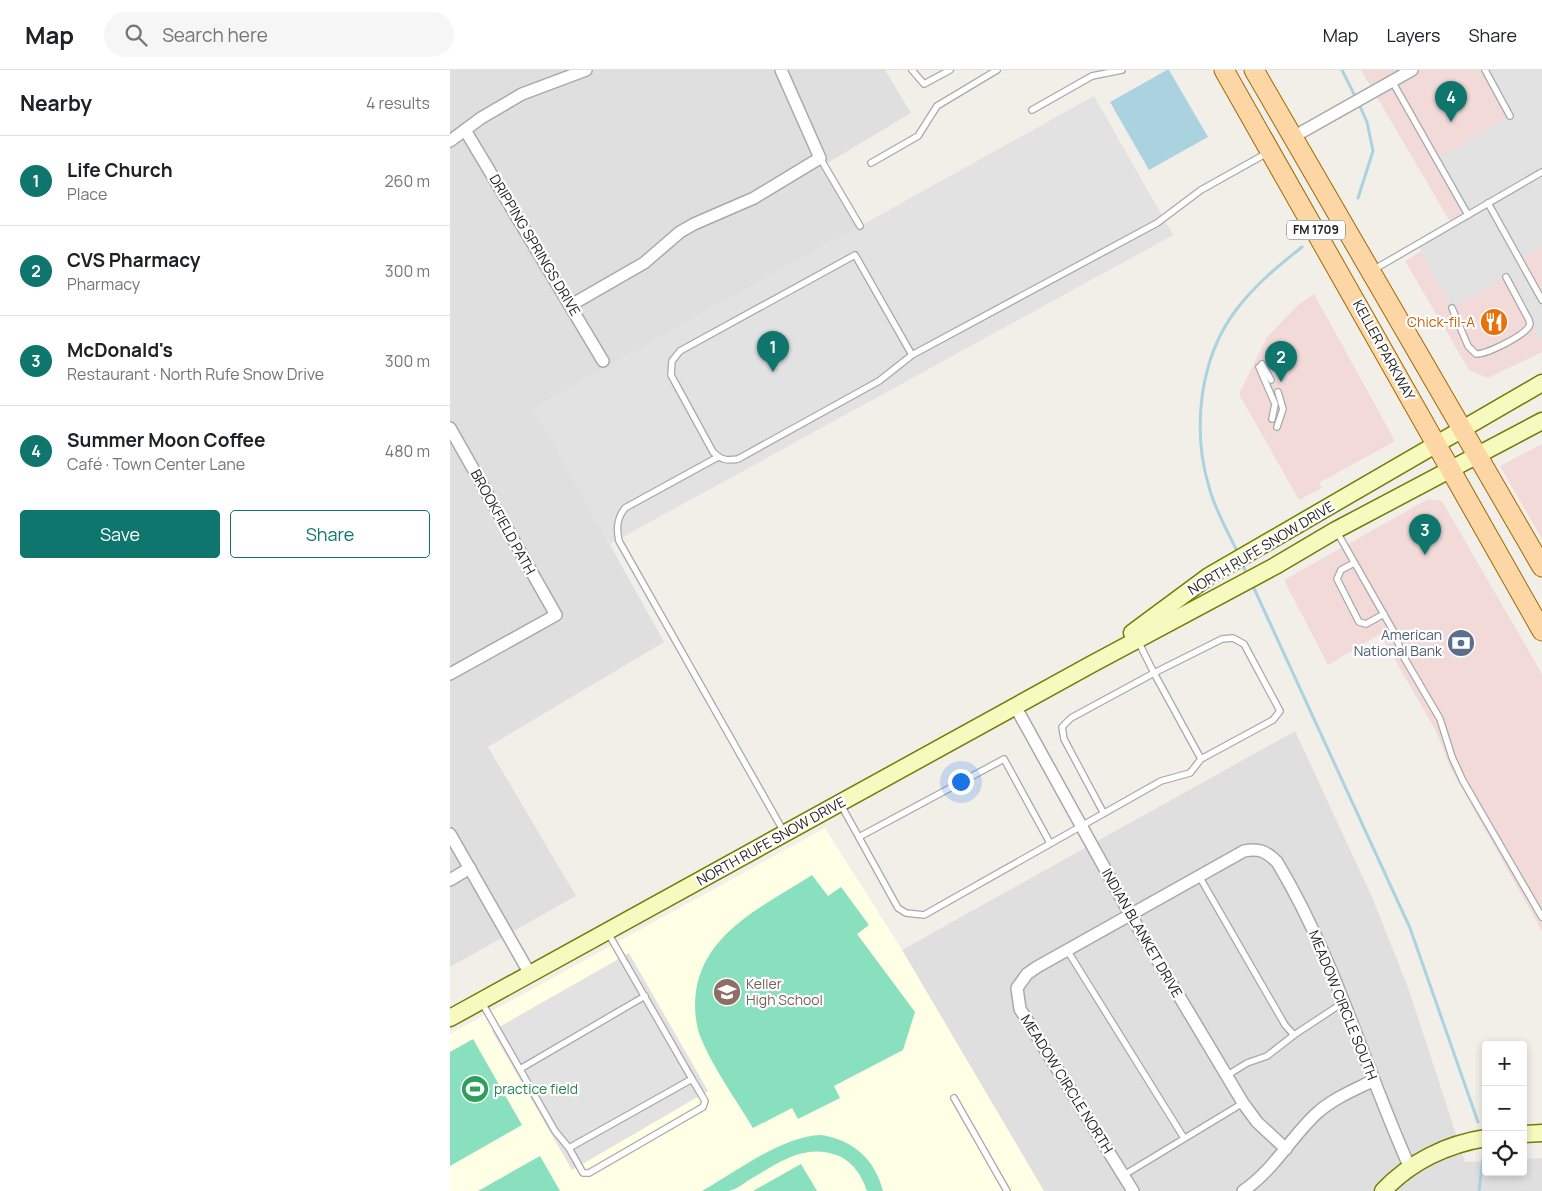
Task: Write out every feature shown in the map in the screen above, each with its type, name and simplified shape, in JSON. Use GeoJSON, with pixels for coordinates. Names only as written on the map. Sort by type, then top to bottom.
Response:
{"type":"FeatureCollection","features":[{"type":"Feature","properties":{"kind":"main road","name":"KELLER PARKWAY"},"geometry":{"type":"LineString","coordinates":[[1224,70],[1542,631]]}},
{"type":"Feature","properties":{"kind":"main road","name":"KELLER PARKWAY"},"geometry":{"type":"LineString","coordinates":[[1254,70],[1542,567]]}},
{"type":"Feature","properties":{"kind":"main road"},"geometry":{"type":"LineString","coordinates":[[1258,127],[1280,137],[1293,137]]}},
{"type":"Feature","properties":{"kind":"main road","name":"NORTH RUFE SNOW DRIVE"},"geometry":{"type":"LineString","coordinates":[[1092,664],[1209,576],[1542,384]]}},
{"type":"Feature","properties":{"kind":"main road","name":"NORTH RUFE SNOW DRIVE"},"geometry":{"type":"LineString","coordinates":[[450,1018],[1015,706],[1275,566],[1336,530],[1542,421]]}},
{"type":"Feature","properties":{"kind":"main road"},"geometry":{"type":"LineString","coordinates":[[1325,510],[1336,530]]}},
{"type":"Feature","properties":{"kind":"main road"},"geometry":{"type":"LineString","coordinates":[[1527,1134],[1542,1133]]}},
{"type":"Feature","properties":{"kind":"main road"},"geometry":{"type":"LineString","coordinates":[[1383,1191],[1410,1168],[1448,1147],[1482,1139]]}},
{"type":"Feature","properties":{"kind":"street"},"geometry":{"type":"LineString","coordinates":[[450,142],[465,130],[522,94],[586,70]]}},
{"type":"Feature","properties":{"kind":"street"},"geometry":{"type":"LineString","coordinates":[[571,305],[644,262],[680,232],[754,198],[820,158],[781,70]]}},
{"type":"Feature","properties":{"kind":"street"},"geometry":{"type":"LineString","coordinates":[[1293,137],[1412,70]]}},
{"type":"Feature","properties":{"kind":"street","name":"DRIPPING SPRINGS DRIVE"},"geometry":{"type":"LineString","coordinates":[[465,130],[603,361]]}},
{"type":"Feature","properties":{"kind":"street","name":"BROOKFIELD PATH"},"geometry":{"type":"LineString","coordinates":[[450,428],[556,615],[450,674]]}},
{"type":"Feature","properties":{"kind":"street","name":"INDIAN BLANKET DRIVE"},"geometry":{"type":"LineString","coordinates":[[1015,706],[1130,914],[1226,1076],[1257,1122],[1286,1148]]}},
{"type":"Feature","properties":{"kind":"street"},"geometry":{"type":"LineString","coordinates":[[450,834],[530,974]]}},
{"type":"Feature","properties":{"kind":"street","name":"MEADOW CIRCLE SOUTH"},"geometry":{"type":"LineString","coordinates":[[1130,914],[1244,851],[1260,850],[1270,855],[1286,877],[1322,946],[1410,1168]]}},
{"type":"Feature","properties":{"kind":"street"},"geometry":{"type":"LineString","coordinates":[[450,880],[470,868]]}},
{"type":"Feature","properties":{"kind":"street","name":"MEADOW CIRCLE NORTH"},"geometry":{"type":"LineString","coordinates":[[1130,914],[1027,974],[1020,981],[1017,988],[1020,1009],[1133,1191]]}},
{"type":"Feature","properties":{"kind":"street"},"geometry":{"type":"LineString","coordinates":[[1243,1191],[1269,1170],[1316,1114],[1330,1102],[1374,1080]]}},
{"type":"Feature","properties":{"kind":"lane"},"geometry":{"type":"LineString","coordinates":[[912,70],[924,84],[950,70]]}},
{"type":"Feature","properties":{"kind":"lane"},"geometry":{"type":"LineString","coordinates":[[871,163],[918,136],[936,106],[997,70]]}},
{"type":"Feature","properties":{"kind":"lane"},"geometry":{"type":"LineString","coordinates":[[1032,110],[1092,76],[1122,70]]}},
{"type":"Feature","properties":{"kind":"lane"},"geometry":{"type":"LineString","coordinates":[[1485,70],[1510,116]]}},
{"type":"Feature","properties":{"kind":"lane"},"geometry":{"type":"LineString","coordinates":[[1392,82],[1468,215]]}},
{"type":"Feature","properties":{"kind":"lane"},"geometry":{"type":"LineString","coordinates":[[912,355],[855,255],[675,356],[670,368],[673,381],[713,452],[724,460],[738,459],[879,381],[912,355],[1157,223],[1201,190],[1271,151]]}},
{"type":"Feature","properties":{"kind":"lane"},"geometry":{"type":"LineString","coordinates":[[820,158],[860,226]]}},
{"type":"Feature","properties":{"kind":"lane"},"geometry":{"type":"LineString","coordinates":[[1371,272],[1542,172]]}},
{"type":"Feature","properties":{"kind":"lane"},"geometry":{"type":"LineString","coordinates":[[1488,203],[1542,300]]}},
{"type":"Feature","properties":{"kind":"lane"},"geometry":{"type":"LineString","coordinates":[[1452,308],[1468,346],[1476,354],[1487,352],[1525,332],[1530,324],[1529,320],[1506,277]]}},
{"type":"Feature","properties":{"kind":"lane"},"geometry":{"type":"LineString","coordinates":[[1271,380],[1260,365],[1275,404],[1272,419]]}},
{"type":"Feature","properties":{"kind":"lane"},"geometry":{"type":"LineString","coordinates":[[1277,427],[1283,409],[1278,392]]}},
{"type":"Feature","properties":{"kind":"lane"},"geometry":{"type":"LineString","coordinates":[[718,457],[625,508],[620,515],[617,532],[619,541],[785,834]]}},
{"type":"Feature","properties":{"kind":"lane"},"geometry":{"type":"LineString","coordinates":[[1336,530],[1395,634],[1402,654],[1440,719],[1457,769],[1542,917]]}},
{"type":"Feature","properties":{"kind":"lane"},"geometry":{"type":"LineString","coordinates":[[1354,562],[1341,570],[1337,579],[1358,622],[1366,624],[1384,614]]}},
{"type":"Feature","properties":{"kind":"lane"},"geometry":{"type":"LineString","coordinates":[[840,803],[898,908],[906,913],[924,915],[1160,781],[1190,773],[1201,759],[1273,720],[1280,711],[1244,644],[1233,638],[1222,639],[1070,718],[1062,727],[1064,739],[1103,812]]}},
{"type":"Feature","properties":{"kind":"lane"},"geometry":{"type":"LineString","coordinates":[[1137,640],[1201,759]]}},
{"type":"Feature","properties":{"kind":"lane"},"geometry":{"type":"LineString","coordinates":[[859,837],[1004,758],[1050,843]]}},
{"type":"Feature","properties":{"kind":"lane"},"geometry":{"type":"LineString","coordinates":[[1199,876],[1285,1025],[1294,1035]]}},
{"type":"Feature","properties":{"kind":"lane"},"geometry":{"type":"LineString","coordinates":[[480,1001],[556,1131],[569,1148],[583,1172],[589,1173],[703,1107],[704,1101],[606,931]]}},
{"type":"Feature","properties":{"kind":"lane"},"geometry":{"type":"LineString","coordinates":[[1067,950],[1184,1138]]}},
{"type":"Feature","properties":{"kind":"lane"},"geometry":{"type":"LineString","coordinates":[[520,1069],[645,996]]}},
{"type":"Feature","properties":{"kind":"lane"},"geometry":{"type":"LineString","coordinates":[[1226,1076],[1247,1063],[1267,1056],[1294,1035],[1345,1001]]}},
{"type":"Feature","properties":{"kind":"lane"},"geometry":{"type":"LineString","coordinates":[[569,1148],[692,1079]]}},
{"type":"Feature","properties":{"kind":"lane"},"geometry":{"type":"LineString","coordinates":[[954,1098],[1007,1191]]}},
{"type":"Feature","properties":{"kind":"lane"},"geometry":{"type":"LineString","coordinates":[[1124,1175],[1243,1103]]}},
{"type":"Feature","properties":{"kind":"shaded area"},"geometry":{"type":"Polygon","coordinates":[[[450,70],[885,70],[911,113],[824,165],[860,226],[534,408],[664,642],[488,747],[576,896],[450,967],[450,70]]]}},
{"type":"Feature","properties":{"kind":"shaded area"},"geometry":{"type":"Polygon","coordinates":[[[1361,70],[1542,70],[1542,352],[1488,378],[1469,370],[1405,261],[1455,230],[1361,70]]]}},
{"type":"Feature","properties":{"kind":"shaded area"},"geometry":{"type":"Polygon","coordinates":[[[1485,70],[1542,70],[1542,246],[1520,259],[1542,300],[1542,336],[1538,338],[1506,277],[1452,308],[1417,244],[1467,215],[1436,159],[1510,116],[1485,70]]]}},
{"type":"Feature","properties":{"kind":"shaded area"},"geometry":{"type":"Polygon","coordinates":[[[1094,96],[1173,235],[610,544],[533,408],[1094,96]]]}},
{"type":"Feature","properties":{"kind":"shaded area"},"geometry":{"type":"Polygon","coordinates":[[[1314,294],[1395,441],[1319,483],[1322,488],[1299,500],[1239,394],[1267,337],[1298,305],[1314,294]]]}},
{"type":"Feature","properties":{"kind":"shaded area"},"geometry":{"type":"Polygon","coordinates":[[[1542,444],[1542,539],[1500,466],[1542,444]]]}},
{"type":"Feature","properties":{"kind":"shaded area"},"geometry":{"type":"Polygon","coordinates":[[[1428,499],[1442,501],[1542,674],[1542,931],[1451,769],[1436,731],[1380,634],[1328,665],[1284,580],[1428,499]]]}},
{"type":"Feature","properties":{"kind":"shaded area"},"geometry":{"type":"Polygon","coordinates":[[[1295,731],[1372,897],[1409,990],[1465,1162],[1482,1161],[1482,1176],[1527,1176],[1527,1159],[1542,1158],[1542,1191],[1043,1191],[902,950],[1295,731]]]}},
{"type":"Feature","properties":{"kind":"shaded area","name":"Keller High School"},"geometry":{"type":"Polygon","coordinates":[[[825,828],[902,950],[1044,1191],[450,1191],[450,1034],[825,828]]]}},
{"type":"Feature","properties":{"kind":"shaded area"},"geometry":{"type":"Polygon","coordinates":[[[629,953],[708,1091],[572,1170],[492,1031],[629,953]]]}},
{"type":"Feature","properties":{"kind":"green space"},"geometry":{"type":"Polygon","coordinates":[[[812,875],[828,896],[841,887],[869,925],[857,934],[915,1012],[903,1050],[834,1086],[840,1098],[798,1119],[792,1108],[753,1128],[718,1071],[700,1036],[695,1014],[696,991],[702,970],[711,952],[725,936],[757,909],[812,875]]]}},
{"type":"Feature","properties":{"kind":"green space","name":"practice field"},"geometry":{"type":"Polygon","coordinates":[[[473,1039],[522,1125],[450,1166],[450,1052],[473,1039]]]}},
{"type":"Feature","properties":{"kind":"green space"},"geometry":{"type":"Polygon","coordinates":[[[821,1135],[843,1141],[861,1153],[874,1169],[883,1191],[867,1191],[856,1169],[842,1157],[824,1152],[812,1152],[801,1153],[780,1162],[731,1190],[702,1191],[775,1148],[806,1137],[821,1135]]]}},
{"type":"Feature","properties":{"kind":"green space"},"geometry":{"type":"Polygon","coordinates":[[[540,1156],[560,1191],[478,1191],[540,1156]]]}},
{"type":"Feature","properties":{"kind":"green space"},"geometry":{"type":"Polygon","coordinates":[[[801,1164],[817,1191],[753,1191],[801,1164]]]}},
{"type":"Feature","properties":{"kind":"water"},"geometry":{"type":"Polygon","coordinates":[[[1169,70],[1208,137],[1149,170],[1110,102],[1169,70]]]}},
{"type":"Feature","properties":{"kind":"waterway"},"geometry":{"type":"LineString","coordinates":[[1342,70],[1356,98]]}},
{"type":"Feature","properties":{"kind":"waterway"},"geometry":{"type":"LineString","coordinates":[[1358,198],[1373,151],[1367,122],[1359,104]]}},
{"type":"Feature","properties":{"kind":"waterway"},"geometry":{"type":"LineString","coordinates":[[1238,553],[1222,521],[1209,487],[1201,442],[1202,396],[1214,350],[1236,310],[1259,284],[1302,247]]}},
{"type":"Feature","properties":{"kind":"waterway"},"geometry":{"type":"LineString","coordinates":[[1242,564],[1248,576]]}},
{"type":"Feature","properties":{"kind":"waterway"},"geometry":{"type":"LineString","coordinates":[[1252,584],[1410,928],[1478,1122]]}},
{"type":"Feature","properties":{"kind":"waterway"},"geometry":{"type":"LineString","coordinates":[[1479,1191],[1482,1166]]}},
{"type":"Feature","properties":{"kind":"place","name":"Summer Moon Coffee"},"geometry":{"type":"Point","coordinates":[1451,122]}},
{"type":"Feature","properties":{"kind":"place","name":"Chick-fil-A"},"geometry":{"type":"Point","coordinates":[1494,322]}},
{"type":"Feature","properties":{"kind":"place","name":"Life Church"},"geometry":{"type":"Point","coordinates":[773,372]}},
{"type":"Feature","properties":{"kind":"place","name":"CVS Pharmacy"},"geometry":{"type":"Point","coordinates":[1281,382]}},
{"type":"Feature","properties":{"kind":"place","name":"McDonald's"},"geometry":{"type":"Point","coordinates":[1425,555]}},
{"type":"Feature","properties":{"kind":"place","name":"American National Bank"},"geometry":{"type":"Point","coordinates":[1461,643]}},
{"type":"Feature","properties":{"kind":"place","name":"Keller High School"},"geometry":{"type":"Point","coordinates":[727,992]}},
{"type":"Feature","properties":{"kind":"place","name":"practice field"},"geometry":{"type":"Point","coordinates":[475,1089]}}]}
